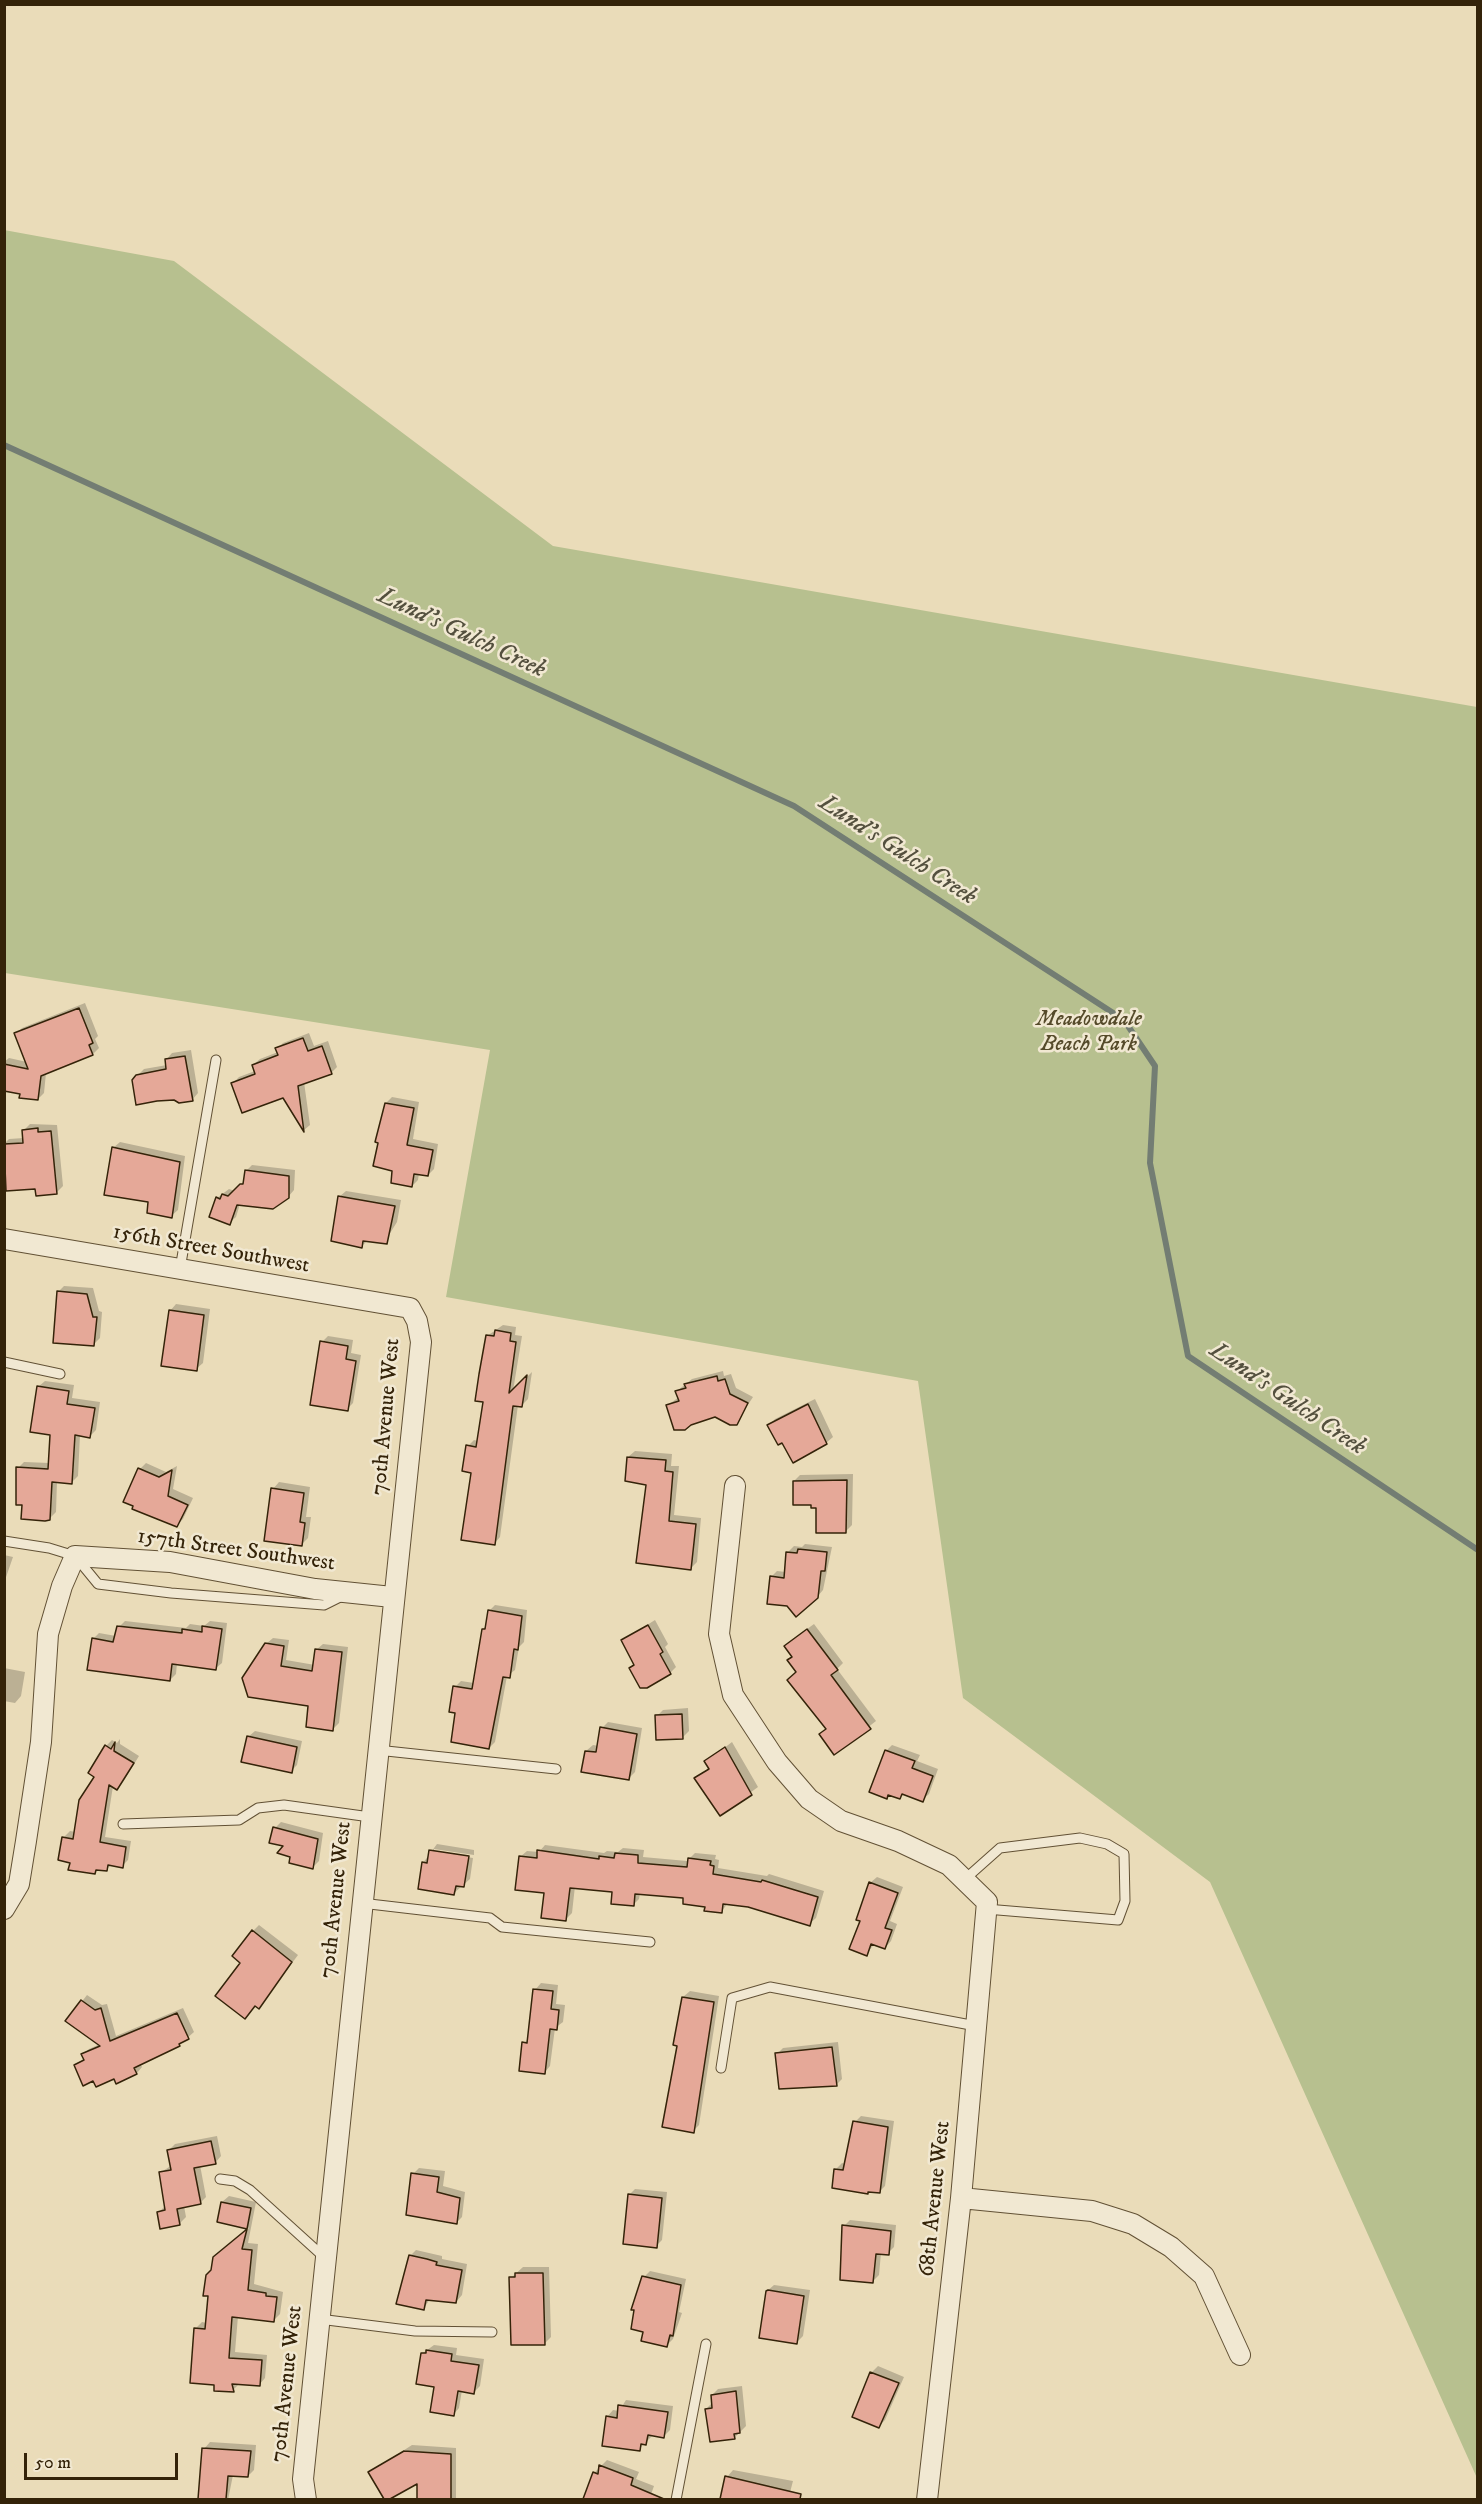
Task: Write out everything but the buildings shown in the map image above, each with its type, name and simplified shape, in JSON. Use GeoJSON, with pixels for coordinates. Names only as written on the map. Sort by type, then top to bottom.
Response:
{"type":"FeatureCollection","features":[{"type":"Feature","properties":{"kind":"street","name":"156th Street Southwest"},"geometry":{"type":"LineString","coordinates":[[4,1239],[410,1308]]}},
{"type":"Feature","properties":{"kind":"street","name":"70th Avenue West"},"geometry":{"type":"LineString","coordinates":[[306,2499],[303,2479],[421,1342],[417,1321],[410,1308]]}},
{"type":"Feature","properties":{"kind":"street"},"geometry":{"type":"LineString","coordinates":[[735,1486],[719,1634],[733,1695],[777,1762],[809,1799],[841,1821],[898,1840],[950,1865],[987,1906]]}},
{"type":"Feature","properties":{"kind":"street","name":"157th Street Southwest"},"geometry":{"type":"LineString","coordinates":[[75,1556],[170,1562],[315,1589],[393,1597]]}},
{"type":"Feature","properties":{"kind":"street"},"geometry":{"type":"LineString","coordinates":[[4,1909],[19,1884],[26,1841],[40,1742],[48,1634],[62,1586],[75,1556]]}},
{"type":"Feature","properties":{"kind":"street","name":"68th Avenue West"},"geometry":{"type":"LineString","coordinates":[[927,2499],[961,2198],[987,1906]]}},
{"type":"Feature","properties":{"kind":"street"},"geometry":{"type":"LineString","coordinates":[[961,2198],[1092,2211],[1133,2224],[1171,2247],[1204,2276],[1240,2355]]}},
{"type":"Feature","properties":{"kind":"lane"},"geometry":{"type":"LineString","coordinates":[[180,1269],[216,1060]]}},
{"type":"Feature","properties":{"kind":"lane"},"geometry":{"type":"LineString","coordinates":[[4,1362],[60,1374]]}},
{"type":"Feature","properties":{"kind":"lane"},"geometry":{"type":"LineString","coordinates":[[4,1541],[50,1548],[75,1556],[98,1584],[171,1593],[324,1605],[350,1592]]}},
{"type":"Feature","properties":{"kind":"lane"},"geometry":{"type":"LineString","coordinates":[[377,1750],[556,1769]]}},
{"type":"Feature","properties":{"kind":"lane"},"geometry":{"type":"LineString","coordinates":[[123,1824],[239,1820],[258,1808],[285,1805],[370,1817]]}},
{"type":"Feature","properties":{"kind":"lane"},"geometry":{"type":"LineString","coordinates":[[964,1880],[1000,1848],[1080,1839],[1107,1844],[1124,1854],[1125,1901],[1118,1920],[987,1906]]}},
{"type":"Feature","properties":{"kind":"lane"},"geometry":{"type":"LineString","coordinates":[[361,1903],[490,1918],[502,1927],[650,1942]]}},
{"type":"Feature","properties":{"kind":"lane"},"geometry":{"type":"LineString","coordinates":[[721,2068],[732,1998],[770,1987],[976,2026]]}},
{"type":"Feature","properties":{"kind":"lane"},"geometry":{"type":"LineString","coordinates":[[220,2179],[235,2181],[250,2190],[325,2258]]}},
{"type":"Feature","properties":{"kind":"lane"},"geometry":{"type":"LineString","coordinates":[[319,2319],[415,2331],[492,2332]]}},
{"type":"Feature","properties":{"kind":"lane"},"geometry":{"type":"LineString","coordinates":[[676,2499],[706,2344]]}},
{"type":"Feature","properties":{"kind":"green space","name":"Meadowdale Beach Park"},"geometry":{"type":"Polygon","coordinates":[[[4,230],[174,261],[553,546],[1477,707],[1477,2478],[1210,1882],[963,1698],[918,1381],[446,1297],[490,1050],[5,973],[4,230]]]}},
{"type":"Feature","properties":{"kind":"waterway","name":"Lund's Gulch Creek"},"geometry":{"type":"LineString","coordinates":[[4,445],[794,806],[1124,1020],[1155,1066],[1150,1163],[1188,1356],[1478,1550]]}}]}
